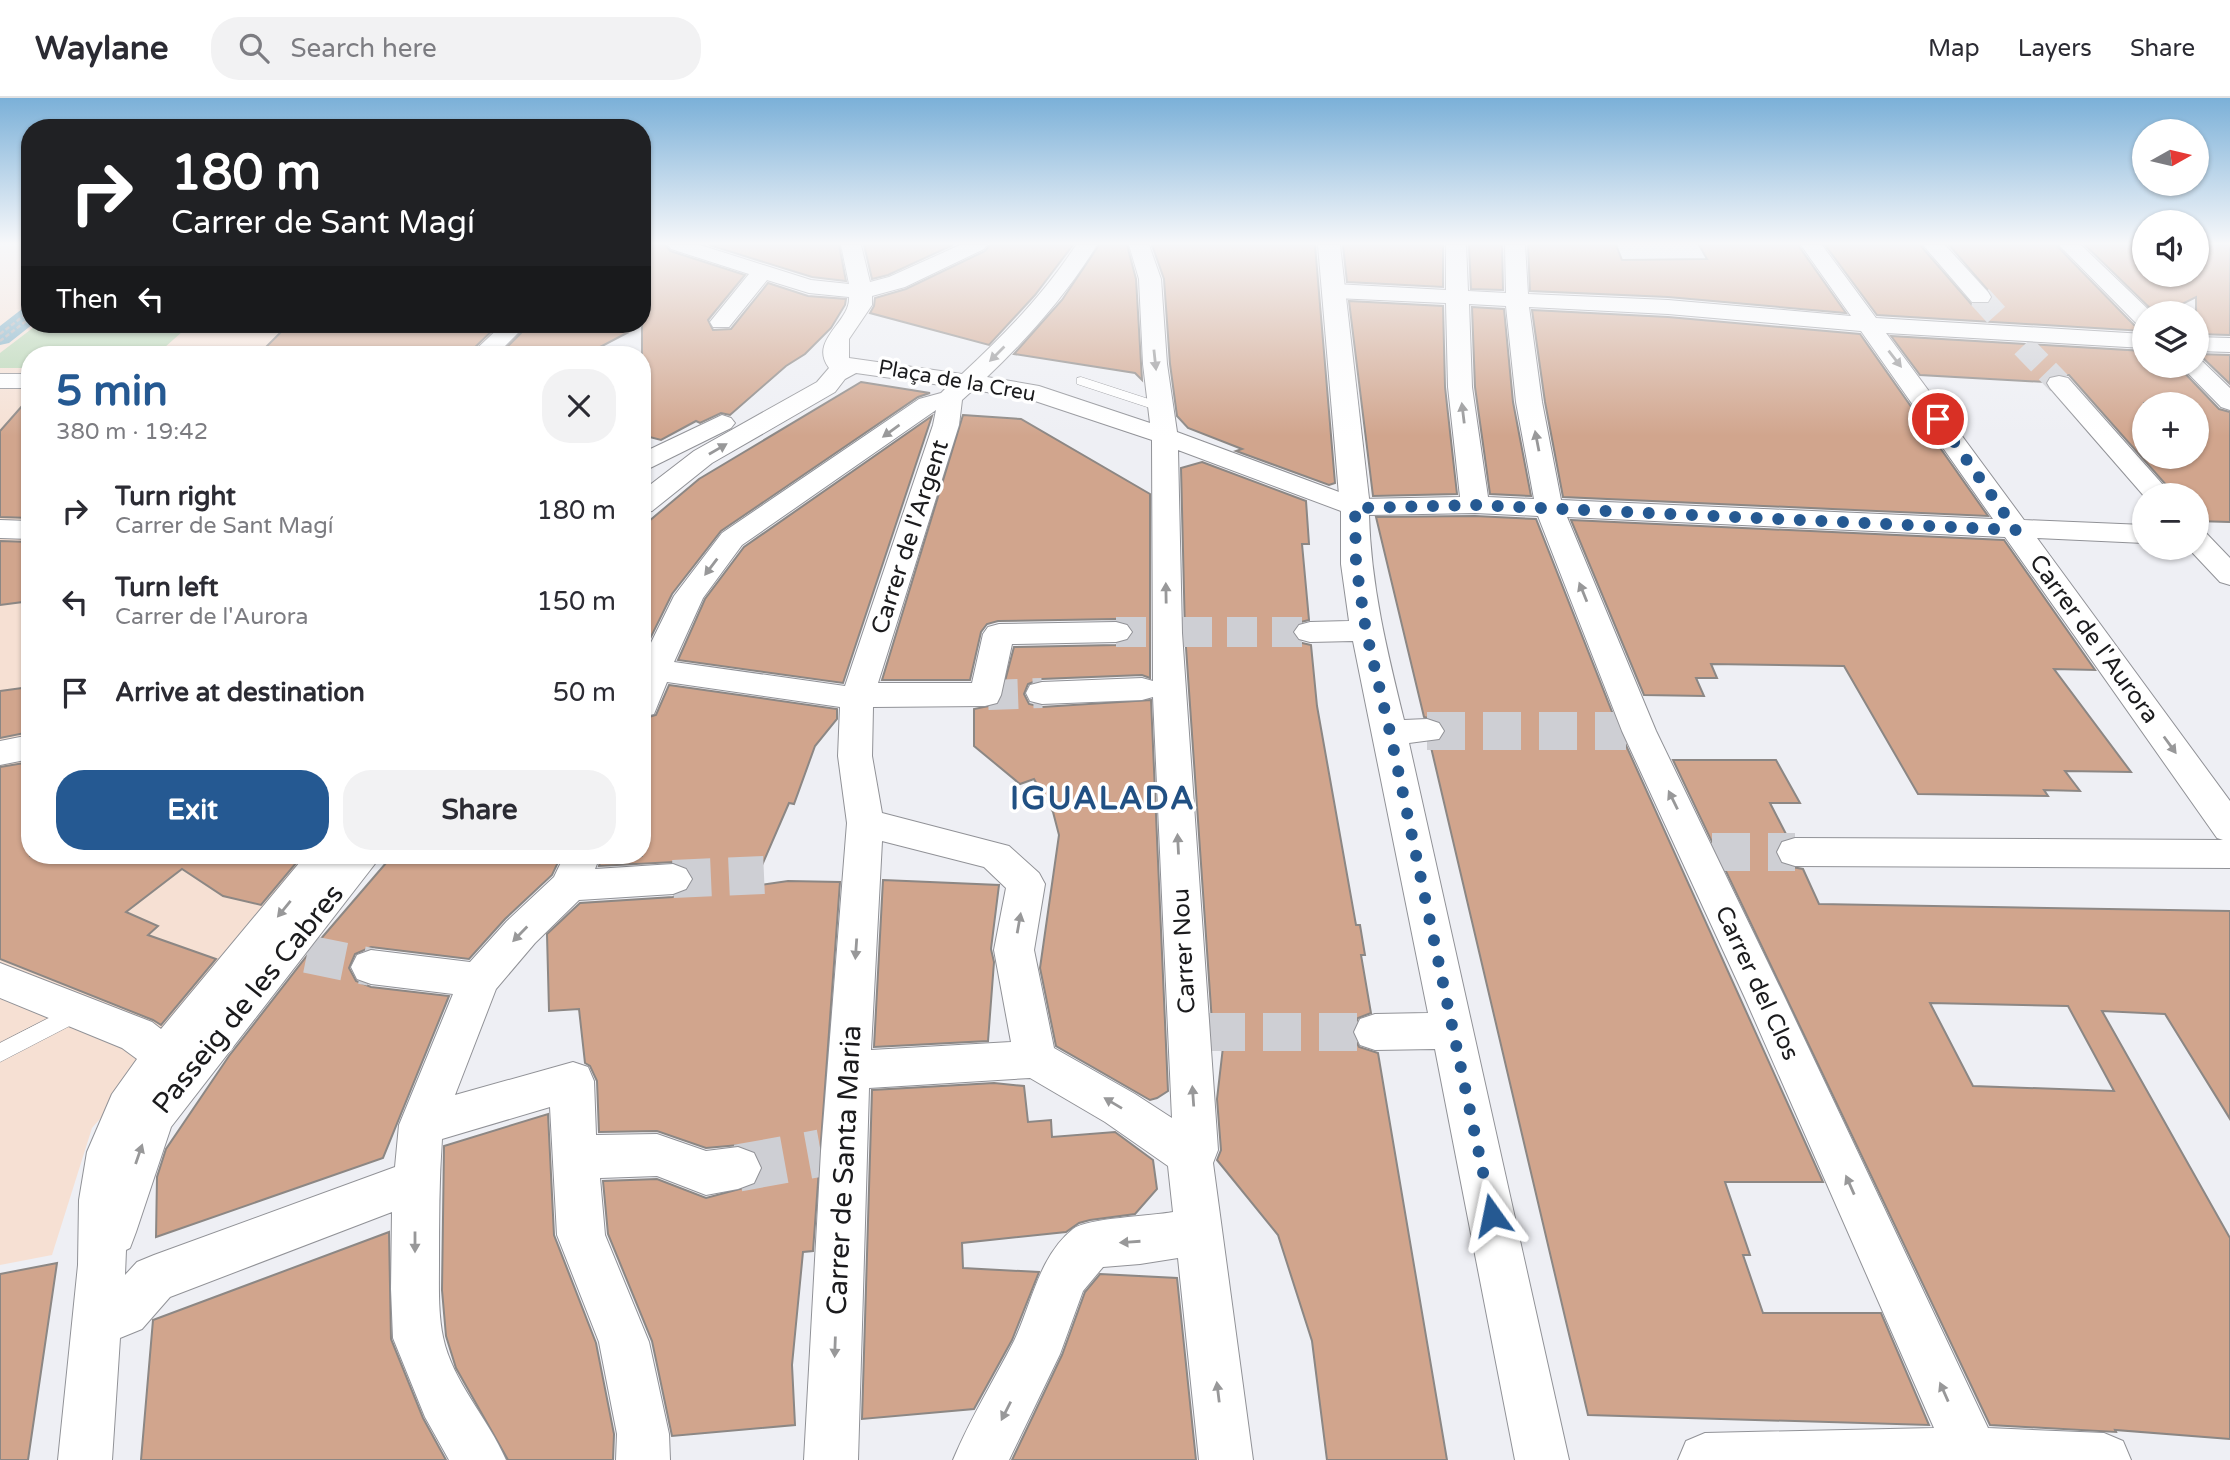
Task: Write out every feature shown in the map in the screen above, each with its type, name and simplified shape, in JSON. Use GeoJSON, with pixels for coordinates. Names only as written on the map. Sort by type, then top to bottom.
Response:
{"type":"FeatureCollection","features":[{"type":"Feature","properties":{"kind":"street"},"geometry":{"type":"LineString","coordinates":[[721,322],[732,309]]}},
{"type":"Feature","properties":{"kind":"street"},"geometry":{"type":"LineString","coordinates":[[845,364],[837,339],[859,309]]}},
{"type":"Feature","properties":{"kind":"street"},"geometry":{"type":"LineString","coordinates":[[1040,309],[960,390],[928,404],[732,539],[688,596],[653,661],[857,699],[881,694],[982,695],[999,634],[1116,632]]}},
{"type":"Feature","properties":{"kind":"street","name":"Carrer Nou"},"geometry":{"type":"LineString","coordinates":[[1150,309],[1163,421],[1168,632],[1157,689],[1198,1032],[1196,1150],[1189,1155],[1226,1460]]}},
{"type":"Feature","properties":{"kind":"street"},"geometry":{"type":"LineString","coordinates":[[1337,309],[1355,508],[1356,564],[1366,631],[1409,731],[1454,1031],[1542,1460]]}},
{"type":"Feature","properties":{"kind":"street"},"geometry":{"type":"LineString","coordinates":[[1456,309],[1460,387],[1475,505]]}},
{"type":"Feature","properties":{"kind":"street","name":"Carrer del Clos"},"geometry":{"type":"LineString","coordinates":[[1518,309],[1529,402],[1549,508],[1632,731],[1704,851],[1973,1457]]}},
{"type":"Feature","properties":{"kind":"street"},"geometry":{"type":"LineString","coordinates":[[1685,309],[1869,325],[2132,340]]}},
{"type":"Feature","properties":{"kind":"street","name":"Carrer de l'Aurora"},"geometry":{"type":"LineString","coordinates":[[1857,309],[2230,828]]}},
{"type":"Feature","properties":{"kind":"street"},"geometry":{"type":"LineString","coordinates":[[492,346],[506,333]]}},
{"type":"Feature","properties":{"kind":"street"},"geometry":{"type":"LineString","coordinates":[[2209,344],[2230,345]]}},
{"type":"Feature","properties":{"kind":"street"},"geometry":{"type":"LineString","coordinates":[[651,457],[845,364]]}},
{"type":"Feature","properties":{"kind":"street"},"geometry":{"type":"LineString","coordinates":[[651,498],[703,457],[826,387],[845,364]]}},
{"type":"Feature","properties":{"kind":"street","name":"Plaça de la Creu"},"geometry":{"type":"LineString","coordinates":[[845,364],[960,390],[1030,391],[1163,421],[1355,508]]}},
{"type":"Feature","properties":{"kind":"street"},"geometry":{"type":"LineString","coordinates":[[2205,378],[2230,402]]}},
{"type":"Feature","properties":{"kind":"street"},"geometry":{"type":"LineString","coordinates":[[0,381],[21,381]]}},
{"type":"Feature","properties":{"kind":"street"},"geometry":{"type":"LineString","coordinates":[[2059,383],[2147,483]]}},
{"type":"Feature","properties":{"kind":"street","name":"Carrer de l'Argent"},"geometry":{"type":"LineString","coordinates":[[866,823],[855,756],[857,699],[946,425],[960,390]]}},
{"type":"Feature","properties":{"kind":"street"},"geometry":{"type":"LineString","coordinates":[[1355,508],[1475,505],[2132,534]]}},
{"type":"Feature","properties":{"kind":"street"},"geometry":{"type":"LineString","coordinates":[[0,530],[21,530]]}},
{"type":"Feature","properties":{"kind":"street"},"geometry":{"type":"LineString","coordinates":[[2209,542],[2230,576]]}},
{"type":"Feature","properties":{"kind":"street"},"geometry":{"type":"LineString","coordinates":[[1310,632],[1366,631]]}},
{"type":"Feature","properties":{"kind":"street"},"geometry":{"type":"LineString","coordinates":[[1042,693],[1157,689]]}},
{"type":"Feature","properties":{"kind":"street"},"geometry":{"type":"LineString","coordinates":[[0,753],[21,749]]}},
{"type":"Feature","properties":{"kind":"street"},"geometry":{"type":"LineString","coordinates":[[866,823],[996,856],[1026,884],[1014,950],[1035,1059]]}},
{"type":"Feature","properties":{"kind":"street","name":"Carrer de Santa Maria"},"geometry":{"type":"LineString","coordinates":[[831,1460],[832,1152],[848,1070],[866,823]]}},
{"type":"Feature","properties":{"kind":"street"},"geometry":{"type":"LineString","coordinates":[[1794,852],[2230,854]]}},
{"type":"Feature","properties":{"kind":"street"},"geometry":{"type":"LineString","coordinates":[[85,1460],[102,1265],[102,1200],[109,1152],[127,1108],[166,1055],[321,864]]}},
{"type":"Feature","properties":{"kind":"street","name":"Passeig de les Cabres"},"geometry":{"type":"LineString","coordinates":[[102,1265],[152,1117],[297,952],[357,864]]}},
{"type":"Feature","properties":{"kind":"street"},"geometry":{"type":"LineString","coordinates":[[479,1460],[443,1399],[418,1338],[415,1289],[416,1181],[421,1125],[472,979],[521,932],[576,871],[673,879]]}},
{"type":"Feature","properties":{"kind":"street"},"geometry":{"type":"LineString","coordinates":[[371,967],[472,979]]}},
{"type":"Feature","properties":{"kind":"street"},"geometry":{"type":"LineString","coordinates":[[0,980],[137,1035],[166,1055]]}},
{"type":"Feature","properties":{"kind":"street"},"geometry":{"type":"LineString","coordinates":[[1375,1032],[1454,1031]]}},
{"type":"Feature","properties":{"kind":"street"},"geometry":{"type":"LineString","coordinates":[[848,1070],[1035,1059],[1120,1108],[1189,1155]]}},
{"type":"Feature","properties":{"kind":"street"},"geometry":{"type":"LineString","coordinates":[[421,1125],[573,1081],[572,1107],[581,1235],[624,1342],[643,1434],[643,1460]]}},
{"type":"Feature","properties":{"kind":"street"},"geometry":{"type":"LineString","coordinates":[[577,1157],[657,1155],[706,1173],[738,1168]]}},
{"type":"Feature","properties":{"kind":"street"},"geometry":{"type":"LineString","coordinates":[[98,1323],[125,1312],[154,1279],[416,1181]]}},
{"type":"Feature","properties":{"kind":"street"},"geometry":{"type":"LineString","coordinates":[[980,1460],[1037,1347],[1065,1276],[1091,1244],[1140,1241],[1197,1231]]}},
{"type":"Feature","properties":{"kind":"street"},"geometry":{"type":"LineString","coordinates":[[1706,1460],[1973,1457],[2105,1460]]}},
{"type":"Feature","properties":{"kind":"lane"},"geometry":{"type":"LineString","coordinates":[[1081,381],[1163,421]]}},
{"type":"Feature","properties":{"kind":"lane"},"geometry":{"type":"LineString","coordinates":[[0,1053],[80,1011]]}},
{"type":"Feature","properties":{"kind":"path"},"geometry":{"type":"LineString","coordinates":[[0,334],[21,318]]}},
{"type":"Feature","properties":{"kind":"path"},"geometry":{"type":"LineString","coordinates":[[0,341],[21,325]]}},
{"type":"Feature","properties":{"kind":"shaded area"},"geometry":{"type":"Polygon","coordinates":[[[0,309],[21,309],[21,333],[601,333],[588,346],[21,346],[21,864],[311,864],[227,973],[92,1128],[52,1255],[0,1265],[0,309]]]}},
{"type":"Feature","properties":{"kind":"green space"},"geometry":{"type":"Polygon","coordinates":[[[26,333],[181,333],[166,346],[21,346],[21,368],[0,368],[0,353],[26,333]]]}},
{"type":"Feature","properties":{"kind":"building"},"geometry":{"type":"Polygon","coordinates":[[[651,309],[717,309],[708,320],[713,330],[731,329],[747,309],[843,309],[831,328],[805,354],[786,366],[730,415],[721,413],[700,423],[696,421],[661,440],[651,437],[651,346],[642,346],[642,333],[651,333],[651,309]]]}},
{"type":"Feature","properties":{"kind":"building"},"geometry":{"type":"Polygon","coordinates":[[[873,309],[1023,309],[989,345],[870,313],[873,309]]]}},
{"type":"Feature","properties":{"kind":"building"},"geometry":{"type":"Polygon","coordinates":[[[1054,309],[1138,309],[1142,380],[1135,373],[1014,354],[1054,309]]]}},
{"type":"Feature","properties":{"kind":"building"},"geometry":{"type":"Polygon","coordinates":[[[1166,309],[1320,309],[1335,483],[1329,485],[1236,451],[1242,449],[1188,428],[1177,416],[1166,309]]]}},
{"type":"Feature","properties":{"kind":"building"},"geometry":{"type":"Polygon","coordinates":[[[1350,309],[1443,309],[1445,387],[1457,494],[1373,496],[1350,309]]]}},
{"type":"Feature","properties":{"kind":"building"},"geometry":{"type":"Polygon","coordinates":[[[1472,309],[1504,309],[1513,402],[1531,496],[1490,494],[1475,387],[1472,309]]]}},
{"type":"Feature","properties":{"kind":"building"},"geometry":{"type":"Polygon","coordinates":[[[1797,309],[1843,309],[1846,313],[1797,309]]]}},
{"type":"Feature","properties":{"kind":"building"},"geometry":{"type":"Polygon","coordinates":[[[1872,309],[2118,309],[2132,323],[2132,330],[1877,315],[1872,309]]]}},
{"type":"Feature","properties":{"kind":"building"},"geometry":{"type":"Polygon","coordinates":[[[2209,309],[2230,309],[2230,335],[2209,334],[2209,309]]]}},
{"type":"Feature","properties":{"kind":"building"},"geometry":{"type":"Polygon","coordinates":[[[1532,310],[1668,317],[1860,334],[1988,516],[1563,497],[1545,402],[1532,310]]]}},
{"type":"Feature","properties":{"kind":"building"},"geometry":{"type":"Polygon","coordinates":[[[280,333],[490,333],[476,346],[267,346],[280,333]]]}},
{"type":"Feature","properties":{"kind":"building"},"geometry":{"type":"Polygon","coordinates":[[[521,333],[627,333],[602,346],[508,346],[521,333]]]}},
{"type":"Feature","properties":{"kind":"building"},"geometry":{"type":"Polygon","coordinates":[[[1891,336],[2132,350],[2132,378],[2189,378],[2203,392],[2132,392],[2132,446],[2069,375],[2049,375],[2045,382],[1920,375],[1891,336]]]}},
{"type":"Feature","properties":{"kind":"building"},"geometry":{"type":"Polygon","coordinates":[[[2209,354],[2230,355],[2230,384],[2209,364],[2209,354]]]}},
{"type":"Feature","properties":{"kind":"building"},"geometry":{"type":"Polygon","coordinates":[[[861,382],[930,393],[918,397],[721,531],[672,594],[651,637],[651,519],[699,479],[861,382]]]}},
{"type":"Feature","properties":{"kind":"building"},"geometry":{"type":"Polygon","coordinates":[[[2209,399],[2219,409],[2230,412],[2230,522],[2209,521],[2209,483],[2164,483],[2152,469],[2209,469],[2209,399]]]}},
{"type":"Feature","properties":{"kind":"building"},"geometry":{"type":"Polygon","coordinates":[[[21,407],[21,518],[0,517],[0,431],[21,407]]]}},
{"type":"Feature","properties":{"kind":"building"},"geometry":{"type":"Polygon","coordinates":[[[963,415],[1021,419],[1150,494],[1150,678],[1142,675],[1041,679],[1028,684],[1024,694],[1029,704],[1042,707],[1151,700],[1168,1091],[1150,1100],[1056,1046],[1040,968],[1059,835],[1053,812],[1034,779],[1020,784],[974,746],[974,709],[999,704],[1014,647],[1116,645],[1129,641],[1134,630],[1128,622],[1116,619],[998,621],[987,624],[981,632],[970,680],[882,680],[963,415]]]}},
{"type":"Feature","properties":{"kind":"building"},"geometry":{"type":"Polygon","coordinates":[[[932,416],[843,683],[678,660],[705,599],[744,547],[932,416]]]}},
{"type":"Feature","properties":{"kind":"building"},"geometry":{"type":"Polygon","coordinates":[[[1202,462],[1306,501],[1309,544],[1302,544],[1309,620],[1297,623],[1291,632],[1298,642],[1311,645],[1317,706],[1356,925],[1360,925],[1365,955],[1361,955],[1371,1013],[1358,1018],[1352,1033],[1359,1047],[1378,1053],[1447,1460],[1327,1460],[1312,1341],[1278,1235],[1217,1160],[1221,1150],[1217,1099],[1226,1021],[1213,1037],[1185,633],[1181,468],[1202,462]]]}},
{"type":"Feature","properties":{"kind":"building"},"geometry":{"type":"Polygon","coordinates":[[[1475,516],[1536,519],[1620,732],[1823,1182],[1725,1182],[1750,1255],[1743,1255],[1763,1313],[1881,1313],[1929,1425],[1588,1415],[1430,743],[1441,740],[1446,730],[1440,721],[1424,717],[1376,517],[1475,516]]]}},
{"type":"Feature","properties":{"kind":"building"},"geometry":{"type":"Polygon","coordinates":[[[1571,520],[2004,540],[2095,670],[2054,669],[2131,772],[2065,771],[2080,791],[2044,790],[2048,796],[1918,794],[1844,666],[1711,664],[1717,678],[1696,678],[1704,696],[1644,695],[1571,520]]]}},
{"type":"Feature","properties":{"kind":"building"},"geometry":{"type":"Polygon","coordinates":[[[0,541],[21,542],[21,602],[0,605],[0,541]]]}},
{"type":"Feature","properties":{"kind":"building"},"geometry":{"type":"Polygon","coordinates":[[[669,685],[837,709],[837,719],[815,746],[794,804],[789,803],[753,886],[788,881],[840,882],[813,1251],[803,1252],[792,1365],[795,1425],[672,1436],[652,1341],[608,1234],[603,1181],[657,1179],[706,1198],[755,1185],[763,1167],[755,1151],[739,1145],[706,1148],[657,1131],[599,1132],[597,1081],[590,1066],[585,1063],[579,1009],[549,1011],[547,934],[580,903],[673,897],[687,891],[694,880],[688,868],[674,862],[651,863],[651,716],[656,715],[669,685]]]}},
{"type":"Feature","properties":{"kind":"building"},"geometry":{"type":"Polygon","coordinates":[[[21,688],[21,734],[0,738],[0,691],[21,688]]]}},
{"type":"Feature","properties":{"kind":"building"},"geometry":{"type":"Polygon","coordinates":[[[1673,760],[1776,760],[1800,803],[1770,803],[1788,838],[1780,841],[1775,853],[1781,865],[1803,869],[1819,904],[2230,911],[2230,1119],[2165,1014],[2102,1011],[2230,1238],[2230,1439],[2115,1430],[2116,1432],[1990,1425],[1673,760]],[[1930,1003],[1973,1086],[2114,1091],[2068,1006],[1930,1003]]]}},
{"type":"Feature","properties":{"kind":"building"},"geometry":{"type":"Polygon","coordinates":[[[21,764],[21,864],[295,864],[261,905],[223,896],[182,869],[126,912],[158,926],[148,935],[216,959],[161,1025],[0,959],[0,767],[21,764]]]}},
{"type":"Feature","properties":{"kind":"building"},"geometry":{"type":"Polygon","coordinates":[[[385,864],[557,864],[552,875],[505,919],[469,959],[371,947],[355,954],[349,968],[356,981],[371,987],[449,996],[383,1158],[156,1237],[157,1177],[166,1149],[229,1056],[313,948],[385,864]]]}},
{"type":"Feature","properties":{"kind":"building"},"geometry":{"type":"Polygon","coordinates":[[[600,864],[636,864],[599,866],[600,864]]]}},
{"type":"Feature","properties":{"kind":"building"},"geometry":{"type":"Polygon","coordinates":[[[883,880],[999,885],[991,949],[994,962],[988,1041],[874,1047],[883,880]]]}},
{"type":"Feature","properties":{"kind":"building"},"geometry":{"type":"Polygon","coordinates":[[[994,1083],[1024,1086],[1028,1122],[1051,1120],[1052,1137],[1115,1132],[1153,1160],[1157,1189],[1135,1214],[1090,1220],[1079,1223],[1066,1232],[962,1243],[963,1268],[1039,1272],[1012,1340],[974,1409],[862,1419],[872,1090],[994,1083]]]}},
{"type":"Feature","properties":{"kind":"building"},"geometry":{"type":"Polygon","coordinates":[[[548,1114],[554,1235],[596,1343],[614,1434],[613,1460],[508,1460],[456,1368],[446,1336],[442,1290],[444,1146],[548,1114]]]}},
{"type":"Feature","properties":{"kind":"building"},"geometry":{"type":"Polygon","coordinates":[[[389,1232],[391,1339],[423,1418],[446,1460],[141,1460],[153,1320],[389,1232]]]}},
{"type":"Feature","properties":{"kind":"building"},"geometry":{"type":"Polygon","coordinates":[[[57,1263],[28,1460],[0,1460],[0,1274],[57,1263]]]}},
{"type":"Feature","properties":{"kind":"building"},"geometry":{"type":"Polygon","coordinates":[[[1100,1274],[1177,1278],[1196,1460],[1012,1460],[1062,1355],[1085,1292],[1100,1274]]]}},
{"type":"Feature","properties":{"kind":"waterway"},"geometry":{"type":"LineString","coordinates":[[0,338],[21,321]]}},
{"type":"Feature","properties":{"kind":"tunnel"},"geometry":{"type":"LineString","coordinates":[[1991,309],[2001,320]]}},
{"type":"Feature","properties":{"kind":"tunnel"},"geometry":{"type":"LineString","coordinates":[[2023,346],[2059,383]]}},
{"type":"Feature","properties":{"kind":"tunnel"},"geometry":{"type":"LineString","coordinates":[[1116,632],[1156,632]]}},
{"type":"Feature","properties":{"kind":"tunnel"},"geometry":{"type":"LineString","coordinates":[[1182,632],[1310,632]]}},
{"type":"Feature","properties":{"kind":"tunnel"},"geometry":{"type":"LineString","coordinates":[[988,695],[1042,693]]}},
{"type":"Feature","properties":{"kind":"tunnel"},"geometry":{"type":"LineString","coordinates":[[1427,731],[1626,731]]}},
{"type":"Feature","properties":{"kind":"tunnel"},"geometry":{"type":"LineString","coordinates":[[1712,852],[1795,852]]}},
{"type":"Feature","properties":{"kind":"tunnel"},"geometry":{"type":"LineString","coordinates":[[673,879],[764,875]]}},
{"type":"Feature","properties":{"kind":"tunnel"},"geometry":{"type":"LineString","coordinates":[[307,954],[371,967]]}},
{"type":"Feature","properties":{"kind":"tunnel"},"geometry":{"type":"LineString","coordinates":[[1207,1032],[1375,1032]]}},
{"type":"Feature","properties":{"kind":"tunnel"},"geometry":{"type":"LineString","coordinates":[[738,1168],[821,1153]]}},
{"type":"Feature","properties":{"kind":"district","name":"IGUALADA"},"geometry":{"type":"Point","coordinates":[1103,799]}},
{"type":"Feature","properties":{"kind":"route"},"geometry":{"type":"LineString","coordinates":[[1492,1215],[1390,732],[1366,631],[1356,564],[1355,508],[1475,505],[2016,530],[1938,419]]}}]}
